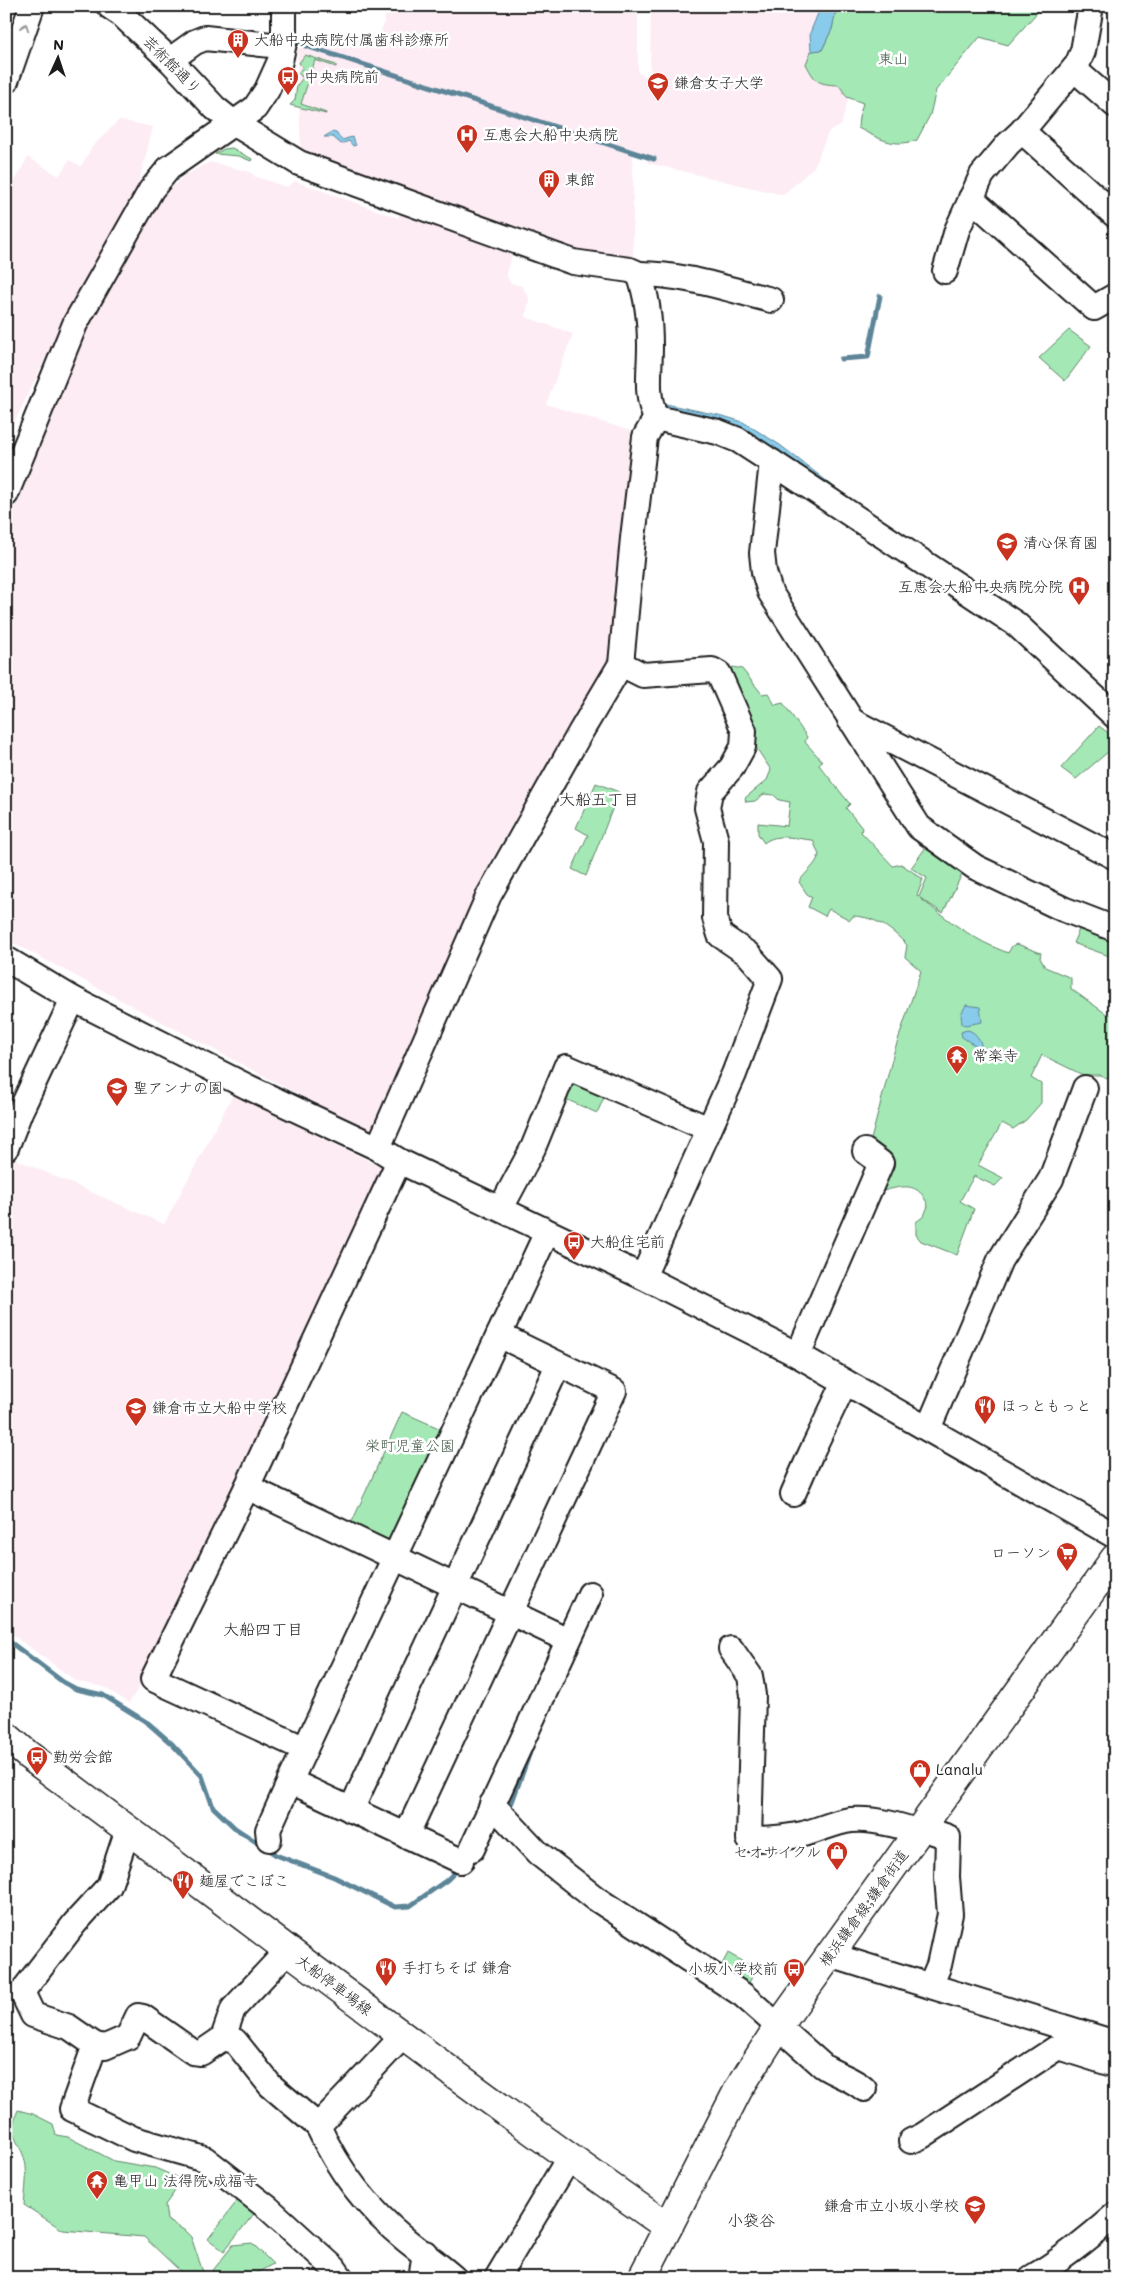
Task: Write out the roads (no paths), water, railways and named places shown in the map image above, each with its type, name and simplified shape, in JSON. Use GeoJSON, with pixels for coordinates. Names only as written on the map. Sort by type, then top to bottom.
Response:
{"type":"FeatureCollection","features":[{"type":"Feature","properties":{"kind":"main road","name":"横浜鎌倉線;鎌倉街道"},"geometry":{"type":"LineString","coordinates":[[642,2278],[738,2090],[778,2027],[1115,1558]]}},
{"type":"Feature","properties":{"kind":"main road","name":"大船停車場線"},"geometry":{"type":"LineString","coordinates":[[6,1736],[28,1755],[403,2036],[569,2158],[668,2227]]}},
{"type":"Feature","properties":{"kind":"street"},"geometry":{"type":"LineString","coordinates":[[6,82],[32,6]]}},
{"type":"Feature","properties":{"kind":"street","name":"芸術館通り"},"geometry":{"type":"LineString","coordinates":[[109,6],[121,14],[170,60],[215,108],[235,124],[299,163],[573,262],[630,270],[639,274],[659,274],[691,280],[771,300]]}},
{"type":"Feature","properties":{"kind":"street"},"geometry":{"type":"LineString","coordinates":[[6,494],[75,324],[150,190],[169,168],[235,124],[255,108],[267,90],[280,61],[284,42],[284,6]]}},
{"type":"Feature","properties":{"kind":"street"},"geometry":{"type":"LineString","coordinates":[[945,271],[957,230],[982,175],[1074,69],[1083,51],[1091,6]]}},
{"type":"Feature","properties":{"kind":"street"},"geometry":{"type":"LineString","coordinates":[[170,60],[195,42],[205,38],[271,45],[284,42]]}},
{"type":"Feature","properties":{"kind":"street"},"geometry":{"type":"LineString","coordinates":[[1074,69],[1115,105]]}},
{"type":"Feature","properties":{"kind":"street"},"geometry":{"type":"LineString","coordinates":[[1022,131],[1115,214]]}},
{"type":"Feature","properties":{"kind":"street"},"geometry":{"type":"LineString","coordinates":[[971,198],[1094,308],[1115,296]]}},
{"type":"Feature","properties":{"kind":"street"},"geometry":{"type":"LineString","coordinates":[[639,274],[648,298],[650,346],[648,394],[656,418]]}},
{"type":"Feature","properties":{"kind":"street"},"geometry":{"type":"LineString","coordinates":[[656,418],[718,432],[738,440],[772,462],[1016,624],[1115,716]]}},
{"type":"Feature","properties":{"kind":"street"},"geometry":{"type":"LineString","coordinates":[[378,1148],[489,895],[621,664],[645,437],[656,418]]}},
{"type":"Feature","properties":{"kind":"street"},"geometry":{"type":"LineString","coordinates":[[772,462],[762,553],[764,572],[770,592],[919,827],[975,867],[1063,909],[1115,929]]}},
{"type":"Feature","properties":{"kind":"street"},"geometry":{"type":"LineString","coordinates":[[621,664],[644,675],[712,670],[719,674],[744,731],[742,747],[732,767],[710,792],[707,808],[716,841],[715,918],[720,935],[748,954],[770,979],[734,1074],[643,1277]]}},
{"type":"Feature","properties":{"kind":"street"},"geometry":{"type":"LineString","coordinates":[[849,719],[1115,857]]}},
{"type":"Feature","properties":{"kind":"street"},"geometry":{"type":"LineString","coordinates":[[6,959],[73,999],[248,1087],[643,1277],[798,1355],[1115,1536]]}},
{"type":"Feature","properties":{"kind":"street"},"geometry":{"type":"LineString","coordinates":[[6,1148],[20,1112],[73,999]]}},
{"type":"Feature","properties":{"kind":"street"},"geometry":{"type":"LineString","coordinates":[[501,1208],[533,1148],[566,1067],[709,1129]]}},
{"type":"Feature","properties":{"kind":"street"},"geometry":{"type":"LineString","coordinates":[[928,1429],[996,1268],[1051,1179],[1085,1088]]}},
{"type":"Feature","properties":{"kind":"street"},"geometry":{"type":"LineString","coordinates":[[798,1355],[881,1163],[865,1151]]}},
{"type":"Feature","properties":{"kind":"street"},"geometry":{"type":"LineString","coordinates":[[305,1749],[153,1679],[247,1487],[399,1161]]}},
{"type":"Feature","properties":{"kind":"street"},"geometry":{"type":"LineString","coordinates":[[269,1839],[268,1830],[290,1781],[547,1232]]}},
{"type":"Feature","properties":{"kind":"street"},"geometry":{"type":"LineString","coordinates":[[406,1836],[614,1391],[499,1335]]}},
{"type":"Feature","properties":{"kind":"street"},"geometry":{"type":"LineString","coordinates":[[352,1810],[558,1365]]}},
{"type":"Feature","properties":{"kind":"street"},"geometry":{"type":"LineString","coordinates":[[794,1494],[811,1453],[845,1382]]}},
{"type":"Feature","properties":{"kind":"street"},"geometry":{"type":"LineString","coordinates":[[247,1487],[568,1640]]}},
{"type":"Feature","properties":{"kind":"street"},"geometry":{"type":"LineString","coordinates":[[290,1781],[406,1836],[467,1855],[590,1594]]}},
{"type":"Feature","properties":{"kind":"street"},"geometry":{"type":"LineString","coordinates":[[731,1648],[750,1676],[753,1696],[749,1839],[772,1840],[803,1834],[850,1820],[870,1820],[899,1825],[948,1837],[947,1876],[950,1914],[939,1965],[930,1986]]}},
{"type":"Feature","properties":{"kind":"street"},"geometry":{"type":"LineString","coordinates":[[492,1804],[538,1853],[595,1898],[743,1995],[822,2066],[833,2073],[857,2082],[864,2089]]}},
{"type":"Feature","properties":{"kind":"street"},"geometry":{"type":"LineString","coordinates":[[128,1829],[109,1886],[14,1995],[33,2015],[68,2027],[95,2045],[105,2047],[128,2037],[138,2016],[143,2017],[193,2052],[201,2053],[223,2038],[233,2009],[288,1950]]}},
{"type":"Feature","properties":{"kind":"street"},"geometry":{"type":"LineString","coordinates":[[830,1955],[1115,2043]]}},
{"type":"Feature","properties":{"kind":"street"},"geometry":{"type":"LineString","coordinates":[[318,2126],[403,2036]]}},
{"type":"Feature","properties":{"kind":"street"},"geometry":{"type":"LineString","coordinates":[[223,2038],[235,2041],[270,2085],[318,2126],[328,2147],[352,2186],[386,2222],[454,2278]]}},
{"type":"Feature","properties":{"kind":"street"},"geometry":{"type":"LineString","coordinates":[[95,2045],[72,2109],[134,2139],[205,2159],[268,2208],[334,2268],[341,2278]]}},
{"type":"Feature","properties":{"kind":"street"},"geometry":{"type":"LineString","coordinates":[[911,2141],[928,2133],[1058,2047],[1115,2065]]}},
{"type":"Feature","properties":{"kind":"street"},"geometry":{"type":"LineString","coordinates":[[497,2278],[569,2158]]}},
{"type":"Feature","properties":{"kind":"street"},"geometry":{"type":"LineString","coordinates":[[1031,2278],[1056,2264],[1115,2215]]}},
{"type":"Feature","properties":{"kind":"street"},"geometry":{"type":"LineString","coordinates":[[421,2278],[425,2253]]}},
{"type":"Feature","properties":{"kind":"water"},"geometry":{"type":"Polygon","coordinates":[[[821,6],[837,6],[832,29],[822,50],[811,51],[810,33],[821,6]]]}},
{"type":"Feature","properties":{"kind":"water"},"geometry":{"type":"Polygon","coordinates":[[[332,132],[336,133],[342,140],[352,137],[356,145],[353,146],[349,141],[341,144],[333,137],[324,137],[332,132]]]}},
{"type":"Feature","properties":{"kind":"water"},"geometry":{"type":"Polygon","coordinates":[[[666,404],[743,422],[780,445],[877,520],[1012,607],[1055,642],[1115,698],[1115,705],[777,450],[739,427],[670,412],[665,407],[666,404]]]}},
{"type":"Feature","properties":{"kind":"water"},"geometry":{"type":"Polygon","coordinates":[[[966,1005],[980,1007],[982,1022],[962,1024],[961,1014],[966,1005]]]}},
{"type":"Feature","properties":{"kind":"water"},"geometry":{"type":"Polygon","coordinates":[[[967,1030],[973,1032],[978,1037],[982,1050],[962,1037],[961,1032],[967,1030]]]}},
{"type":"Feature","properties":{"kind":"waterway"},"geometry":{"type":"LineString","coordinates":[[294,42],[654,159]]}},
{"type":"Feature","properties":{"kind":"waterway"},"geometry":{"type":"LineString","coordinates":[[841,359],[868,357],[880,296]]}},
{"type":"Feature","properties":{"kind":"waterway"},"geometry":{"type":"LineString","coordinates":[[6,1166],[11,1155]]}},
{"type":"Feature","properties":{"kind":"waterway"},"geometry":{"type":"LineString","coordinates":[[6,1639],[63,1682],[76,1689],[103,1695],[148,1723],[172,1744],[202,1776],[213,1807],[235,1828],[276,1855],[334,1877],[395,1907],[410,1906],[447,1880],[460,1867]]}},
{"type":"Feature","properties":{"kind":"waterway"},"geometry":{"type":"LineString","coordinates":[[506,1810],[512,1802],[533,1744]]}},
{"type":"Feature","properties":{"kind":"place","name":"大船中央病院付属歯科診療所"},"geometry":{"type":"Point","coordinates":[238,59]}},
{"type":"Feature","properties":{"kind":"place","name":"中央病院前"},"geometry":{"type":"Point","coordinates":[288,96]}},
{"type":"Feature","properties":{"kind":"place","name":"鎌倉女子大学"},"geometry":{"type":"Point","coordinates":[658,102]}},
{"type":"Feature","properties":{"kind":"place","name":"互恵会大船中央病院"},"geometry":{"type":"Point","coordinates":[467,154]}},
{"type":"Feature","properties":{"kind":"place","name":"東館"},"geometry":{"type":"Point","coordinates":[549,199]}},
{"type":"Feature","properties":{"kind":"place","name":"清心保育園"},"geometry":{"type":"Point","coordinates":[1007,562]}},
{"type":"Feature","properties":{"kind":"place","name":"互恵会大船中央病院分院"},"geometry":{"type":"Point","coordinates":[1079,606]}},
{"type":"Feature","properties":{"kind":"place","name":"常楽寺"},"geometry":{"type":"Point","coordinates":[957,1075]}},
{"type":"Feature","properties":{"kind":"place","name":"聖アンナの園"},"geometry":{"type":"Point","coordinates":[117,1107]}},
{"type":"Feature","properties":{"kind":"place","name":"大船住宅前"},"geometry":{"type":"Point","coordinates":[574,1261]}},
{"type":"Feature","properties":{"kind":"place","name":"ほっともっと"},"geometry":{"type":"Point","coordinates":[985,1425]}},
{"type":"Feature","properties":{"kind":"place","name":"鎌倉市立大船中学校"},"geometry":{"type":"Point","coordinates":[136,1427]}},
{"type":"Feature","properties":{"kind":"place","name":"ローソン"},"geometry":{"type":"Point","coordinates":[1067,1572]}},
{"type":"Feature","properties":{"kind":"place","name":"勤労会館"},"geometry":{"type":"Point","coordinates":[37,1776]}},
{"type":"Feature","properties":{"kind":"place","name":"Lanalu"},"geometry":{"type":"Point","coordinates":[920,1789]}},
{"type":"Feature","properties":{"kind":"place","name":"セオサイクル"},"geometry":{"type":"Point","coordinates":[837,1871]}},
{"type":"Feature","properties":{"kind":"place","name":"麺屋でこぼこ"},"geometry":{"type":"Point","coordinates":[183,1900]}},
{"type":"Feature","properties":{"kind":"place","name":"手打ちそば 鎌倉"},"geometry":{"type":"Point","coordinates":[386,1987]}},
{"type":"Feature","properties":{"kind":"place","name":"小坂小学校前"},"geometry":{"type":"Point","coordinates":[794,1988]}},
{"type":"Feature","properties":{"kind":"place","name":"亀甲山 法得院 成福寺"},"geometry":{"type":"Point","coordinates":[97,2200]}},
{"type":"Feature","properties":{"kind":"place","name":"鎌倉市立小坂小学校"},"geometry":{"type":"Point","coordinates":[975,2225]}},
{"type":"Feature","properties":{"kind":"district","name":"大船五丁目"},"geometry":{"type":"Point","coordinates":[599,799]}},
{"type":"Feature","properties":{"kind":"district","name":"大船四丁目"},"geometry":{"type":"Point","coordinates":[263,1629]}},
{"type":"Feature","properties":{"kind":"district","name":"小袋谷"},"geometry":{"type":"Point","coordinates":[751,2220]}},
{"type":"Feature","properties":{"kind":"park label","name":"東山"},"geometry":{"type":"Point","coordinates":[893,59]}},
{"type":"Feature","properties":{"kind":"park label","name":"栄町児童公園"},"geometry":{"type":"Point","coordinates":[410,1446]}}]}
